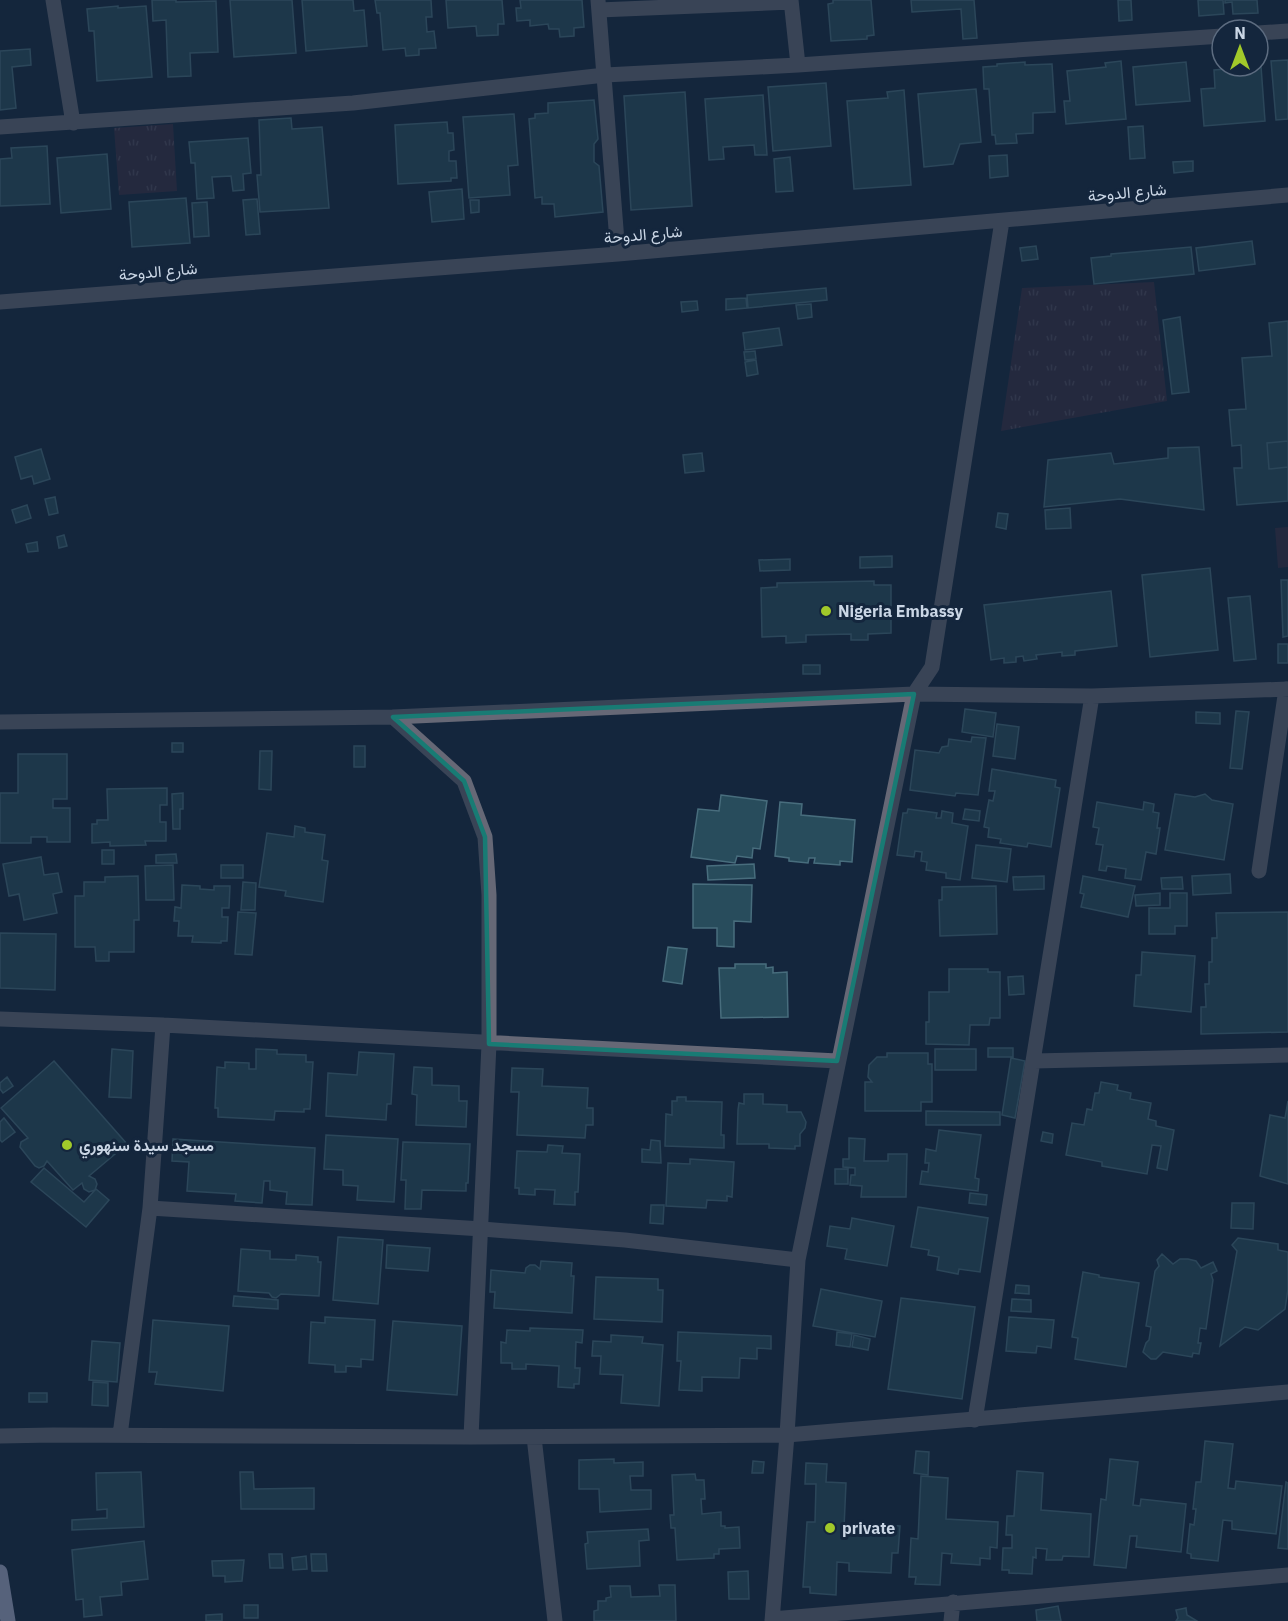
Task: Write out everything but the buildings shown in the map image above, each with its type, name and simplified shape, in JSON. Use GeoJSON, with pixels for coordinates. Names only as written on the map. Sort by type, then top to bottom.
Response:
{"type":"FeatureCollection","features":[{"type":"Feature","properties":{"kind":"main road"},"geometry":{"type":"LineString","coordinates":[[0,1572],[8,1621]]}},
{"type":"Feature","properties":{"kind":"street"},"geometry":{"type":"LineString","coordinates":[[53,0],[73,123]]}},
{"type":"Feature","properties":{"kind":"street"},"geometry":{"type":"LineString","coordinates":[[618,254],[599,5],[791,1],[798,65]]}},
{"type":"Feature","properties":{"kind":"street"},"geometry":{"type":"LineString","coordinates":[[1270,32],[1288,31]]}},
{"type":"Feature","properties":{"kind":"street"},"geometry":{"type":"LineString","coordinates":[[0,127],[353,103],[604,75],[798,65],[1210,37]]}},
{"type":"Feature","properties":{"kind":"street","name":"شارع الدوحة"},"geometry":{"type":"LineString","coordinates":[[0,302],[618,254],[1288,195]]}},
{"type":"Feature","properties":{"kind":"street"},"geometry":{"type":"LineString","coordinates":[[1002,221],[932,667],[914,694],[798,1260],[772,1620],[953,1602],[1288,1575]]}},
{"type":"Feature","properties":{"kind":"street"},"geometry":{"type":"LineString","coordinates":[[0,722],[393,717],[914,694],[1092,696],[1287,689],[1259,871]]}},
{"type":"Feature","properties":{"kind":"street"},"geometry":{"type":"LineString","coordinates":[[975,1420],[1092,696]]}},
{"type":"Feature","properties":{"kind":"street"},"geometry":{"type":"LineString","coordinates":[[393,717],[464,781],[485,837],[489,895],[489,1044],[471,1437]]}},
{"type":"Feature","properties":{"kind":"street"},"geometry":{"type":"LineString","coordinates":[[0,1019],[164,1025],[837,1061]]}},
{"type":"Feature","properties":{"kind":"street"},"geometry":{"type":"LineString","coordinates":[[120,1435],[150,1208],[164,1025]]}},
{"type":"Feature","properties":{"kind":"street"},"geometry":{"type":"LineString","coordinates":[[1034,1061],[1288,1055]]}},
{"type":"Feature","properties":{"kind":"street"},"geometry":{"type":"LineString","coordinates":[[150,1208],[625,1240],[798,1260]]}},
{"type":"Feature","properties":{"kind":"street"},"geometry":{"type":"LineString","coordinates":[[0,1436],[787,1435],[1288,1392]]}},
{"type":"Feature","properties":{"kind":"street"},"geometry":{"type":"LineString","coordinates":[[534,1437],[555,1621]]}},
{"type":"Feature","properties":{"kind":"street"},"geometry":{"type":"LineString","coordinates":[[951,1621],[953,1602]]}},
{"type":"Feature","properties":{"kind":"highlighted area"},"geometry":{"type":"Polygon","coordinates":[[[914,694],[837,1061],[489,1044],[485,837],[464,781],[393,717],[914,694]]]}},
{"type":"Feature","properties":{"kind":"green space"},"geometry":{"type":"Polygon","coordinates":[[[173,124],[177,191],[119,195],[114,128],[173,124]]]}},
{"type":"Feature","properties":{"kind":"green space"},"geometry":{"type":"Polygon","coordinates":[[[1154,282],[1167,401],[1001,431],[1022,288],[1154,282]]]}},
{"type":"Feature","properties":{"kind":"green space"},"geometry":{"type":"Polygon","coordinates":[[[1288,527],[1288,567],[1278,568],[1275,528],[1288,527]]]}},
{"type":"Feature","properties":{"kind":"place","name":"Nigeria Embassy"},"geometry":{"type":"Point","coordinates":[826,611]}},
{"type":"Feature","properties":{"kind":"place","name":"مسجد سيدة سنهوري"},"geometry":{"type":"Point","coordinates":[67,1145]}},
{"type":"Feature","properties":{"kind":"place","name":"private"},"geometry":{"type":"Point","coordinates":[830,1528]}}]}
